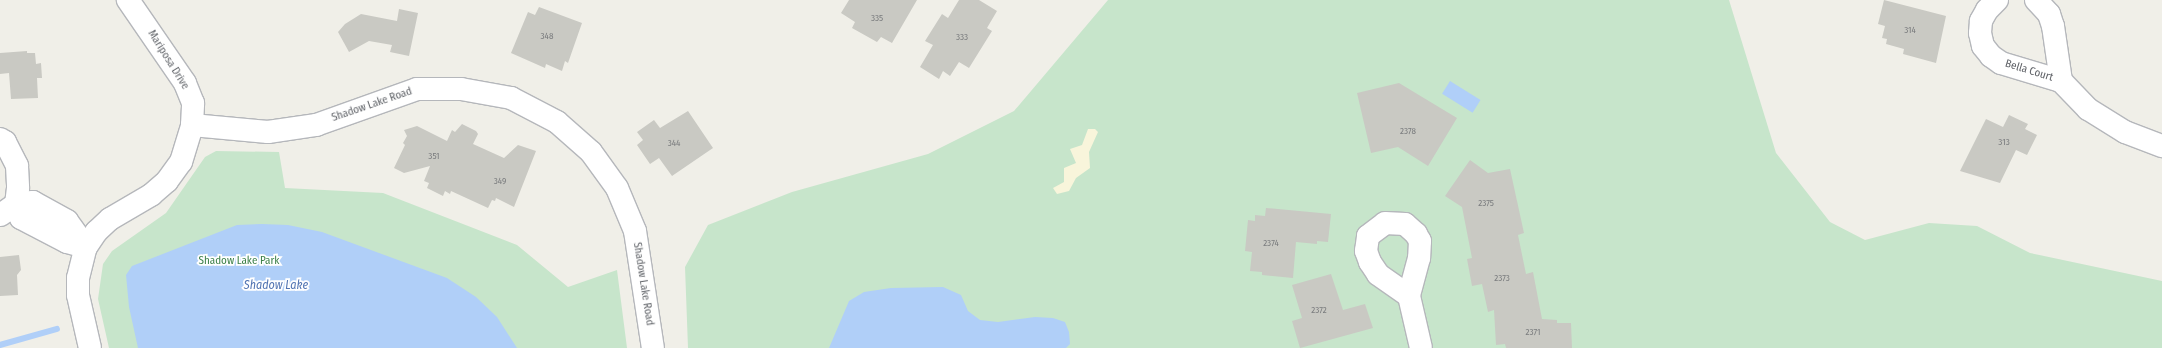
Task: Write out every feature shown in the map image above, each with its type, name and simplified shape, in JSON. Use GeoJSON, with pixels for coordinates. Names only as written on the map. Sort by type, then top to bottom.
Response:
{"type":"FeatureCollection","features":[{"type":"Feature","properties":{"kind":"street","name":"Mariposa Drive"},"geometry":{"type":"LineString","coordinates":[[86,247],[96,232],[110,219],[151,195],[167,181],[181,162],[192,125],[193,103],[185,83],[128,0]]}},
{"type":"Feature","properties":{"kind":"street","name":"Bella Court"},"geometry":{"type":"LineString","coordinates":[[1997,0],[1987,10],[1981,21],[1980,33],[1983,46],[1990,56],[2001,63],[2061,81],[2094,112],[2125,132],[2162,146]]}},
{"type":"Feature","properties":{"kind":"street","name":"Bella Court"},"geometry":{"type":"LineString","coordinates":[[2036,0],[2049,14],[2053,26],[2061,81]]}},
{"type":"Feature","properties":{"kind":"street","name":"Shadow Lake Road"},"geometry":{"type":"LineString","coordinates":[[192,125],[268,132],[316,125],[417,89],[461,89],[511,98],[557,122],[591,152],[617,188],[636,231],[653,348]]}},
{"type":"Feature","properties":{"kind":"street"},"geometry":{"type":"LineString","coordinates":[[0,139],[5,142],[17,166],[8,210],[67,242],[86,247],[78,278],[78,295],[90,348]]}},
{"type":"Feature","properties":{"kind":"street"},"geometry":{"type":"LineString","coordinates":[[1409,296],[1421,348]]}},
{"type":"Feature","properties":{"kind":"green space"},"geometry":{"type":"Polygon","coordinates":[[[1108,0],[1729,0],[1776,153],[1830,222],[1865,240],[1929,223],[1977,226],[2030,253],[2162,281],[2162,348],[688,348],[685,267],[708,225],[792,192],[928,154],[1014,111],[1108,0]]]}},
{"type":"Feature","properties":{"kind":"green space","name":"Shadow Lake Park"},"geometry":{"type":"Polygon","coordinates":[[[216,151],[279,152],[285,188],[383,193],[517,245],[568,287],[617,270],[627,348],[109,348],[98,299],[103,264],[112,251],[166,213],[205,157],[216,151]]]}},
{"type":"Feature","properties":{"kind":"sand"},"geometry":{"type":"Polygon","coordinates":[[[1088,129],[1095,129],[1098,132],[1089,152],[1090,168],[1076,178],[1069,191],[1057,194],[1053,188],[1064,182],[1064,168],[1076,163],[1070,149],[1082,145],[1088,129]]]}},
{"type":"Feature","properties":{"kind":"water"},"geometry":{"type":"Polygon","coordinates":[[[1450,81],[1481,100],[1473,113],[1442,94],[1450,81]]]}},
{"type":"Feature","properties":{"kind":"water","name":"Shadow Lake"},"geometry":{"type":"Polygon","coordinates":[[[237,225],[288,225],[322,232],[447,278],[476,297],[497,317],[517,348],[138,348],[129,307],[126,275],[132,266],[237,225]]]}},
{"type":"Feature","properties":{"kind":"water"},"geometry":{"type":"Polygon","coordinates":[[[943,287],[961,295],[968,311],[980,320],[998,322],[1035,317],[1053,318],[1065,322],[1069,332],[1070,344],[1066,348],[829,348],[849,301],[864,292],[891,288],[943,287]]]}},
{"type":"Feature","properties":{"kind":"building"},"geometry":{"type":"Polygon","coordinates":[[[849,0],[917,0],[892,43],[881,37],[877,42],[852,28],[855,22],[841,13],[849,0]]]}},
{"type":"Feature","properties":{"kind":"building"},"geometry":{"type":"Polygon","coordinates":[[[959,0],[979,0],[997,11],[987,28],[992,31],[969,68],[959,62],[950,76],[943,71],[939,79],[920,67],[933,45],[925,41],[942,14],[948,18],[959,0]]]}},
{"type":"Feature","properties":{"kind":"building"},"geometry":{"type":"Polygon","coordinates":[[[1884,0],[1946,16],[1936,63],[1903,54],[1904,49],[1886,44],[1887,39],[1882,38],[1885,26],[1878,24],[1884,0]]]}},
{"type":"Feature","properties":{"kind":"building"},"geometry":{"type":"Polygon","coordinates":[[[539,7],[582,23],[568,63],[565,61],[562,71],[546,64],[545,68],[511,53],[528,12],[535,15],[539,7]]]}},
{"type":"Feature","properties":{"kind":"building"},"geometry":{"type":"Polygon","coordinates":[[[399,9],[418,13],[409,56],[390,52],[392,45],[369,41],[349,52],[338,32],[345,24],[361,14],[397,21],[399,9]]]}},
{"type":"Feature","properties":{"kind":"building"},"geometry":{"type":"Polygon","coordinates":[[[27,51],[27,53],[35,53],[36,64],[41,63],[42,78],[37,78],[38,98],[11,99],[9,73],[0,74],[0,53],[27,51]]]}},
{"type":"Feature","properties":{"kind":"building"},"geometry":{"type":"Polygon","coordinates":[[[1399,83],[1457,118],[1428,166],[1398,147],[1371,153],[1357,93],[1399,83]]]}},
{"type":"Feature","properties":{"kind":"building"},"geometry":{"type":"Polygon","coordinates":[[[688,111],[713,148],[672,176],[659,158],[650,164],[637,145],[643,140],[637,132],[654,120],[660,128],[688,111]]]}},
{"type":"Feature","properties":{"kind":"building"},"geometry":{"type":"Polygon","coordinates":[[[2009,115],[2028,124],[2025,129],[2037,135],[2027,155],[2016,150],[2000,183],[1960,171],[1986,119],[2003,127],[2009,115]]]}},
{"type":"Feature","properties":{"kind":"building"},"geometry":{"type":"Polygon","coordinates":[[[462,124],[476,131],[478,134],[473,144],[504,158],[518,145],[536,151],[514,207],[496,198],[495,201],[492,200],[488,208],[451,191],[450,194],[445,191],[443,196],[427,188],[429,183],[424,181],[430,166],[404,173],[394,168],[405,145],[403,143],[407,136],[404,130],[417,126],[447,141],[452,130],[455,132],[462,124]]]}},
{"type":"Feature","properties":{"kind":"building"},"geometry":{"type":"Polygon","coordinates":[[[1470,160],[1488,173],[1510,169],[1524,233],[1518,235],[1526,274],[1533,272],[1542,319],[1557,320],[1557,323],[1571,323],[1572,348],[1506,348],[1505,344],[1496,345],[1494,310],[1488,312],[1482,284],[1472,286],[1467,259],[1472,258],[1462,207],[1445,196],[1470,160]]]}},
{"type":"Feature","properties":{"kind":"building"},"geometry":{"type":"Polygon","coordinates":[[[1266,208],[1331,214],[1328,242],[1317,241],[1317,244],[1296,242],[1293,278],[1262,275],[1262,272],[1250,271],[1252,252],[1245,251],[1248,220],[1255,221],[1255,215],[1265,216],[1266,208]]]}},
{"type":"Feature","properties":{"kind":"building"},"geometry":{"type":"Polygon","coordinates":[[[19,255],[21,270],[17,275],[18,295],[0,296],[0,257],[19,255]]]}},
{"type":"Feature","properties":{"kind":"building"},"geometry":{"type":"Polygon","coordinates":[[[1331,274],[1343,310],[1365,304],[1373,328],[1300,348],[1292,321],[1302,318],[1292,285],[1331,274]]]}},
{"type":"Feature","properties":{"kind":"waterway"},"geometry":{"type":"LineString","coordinates":[[0,345],[57,329]]}}]}
